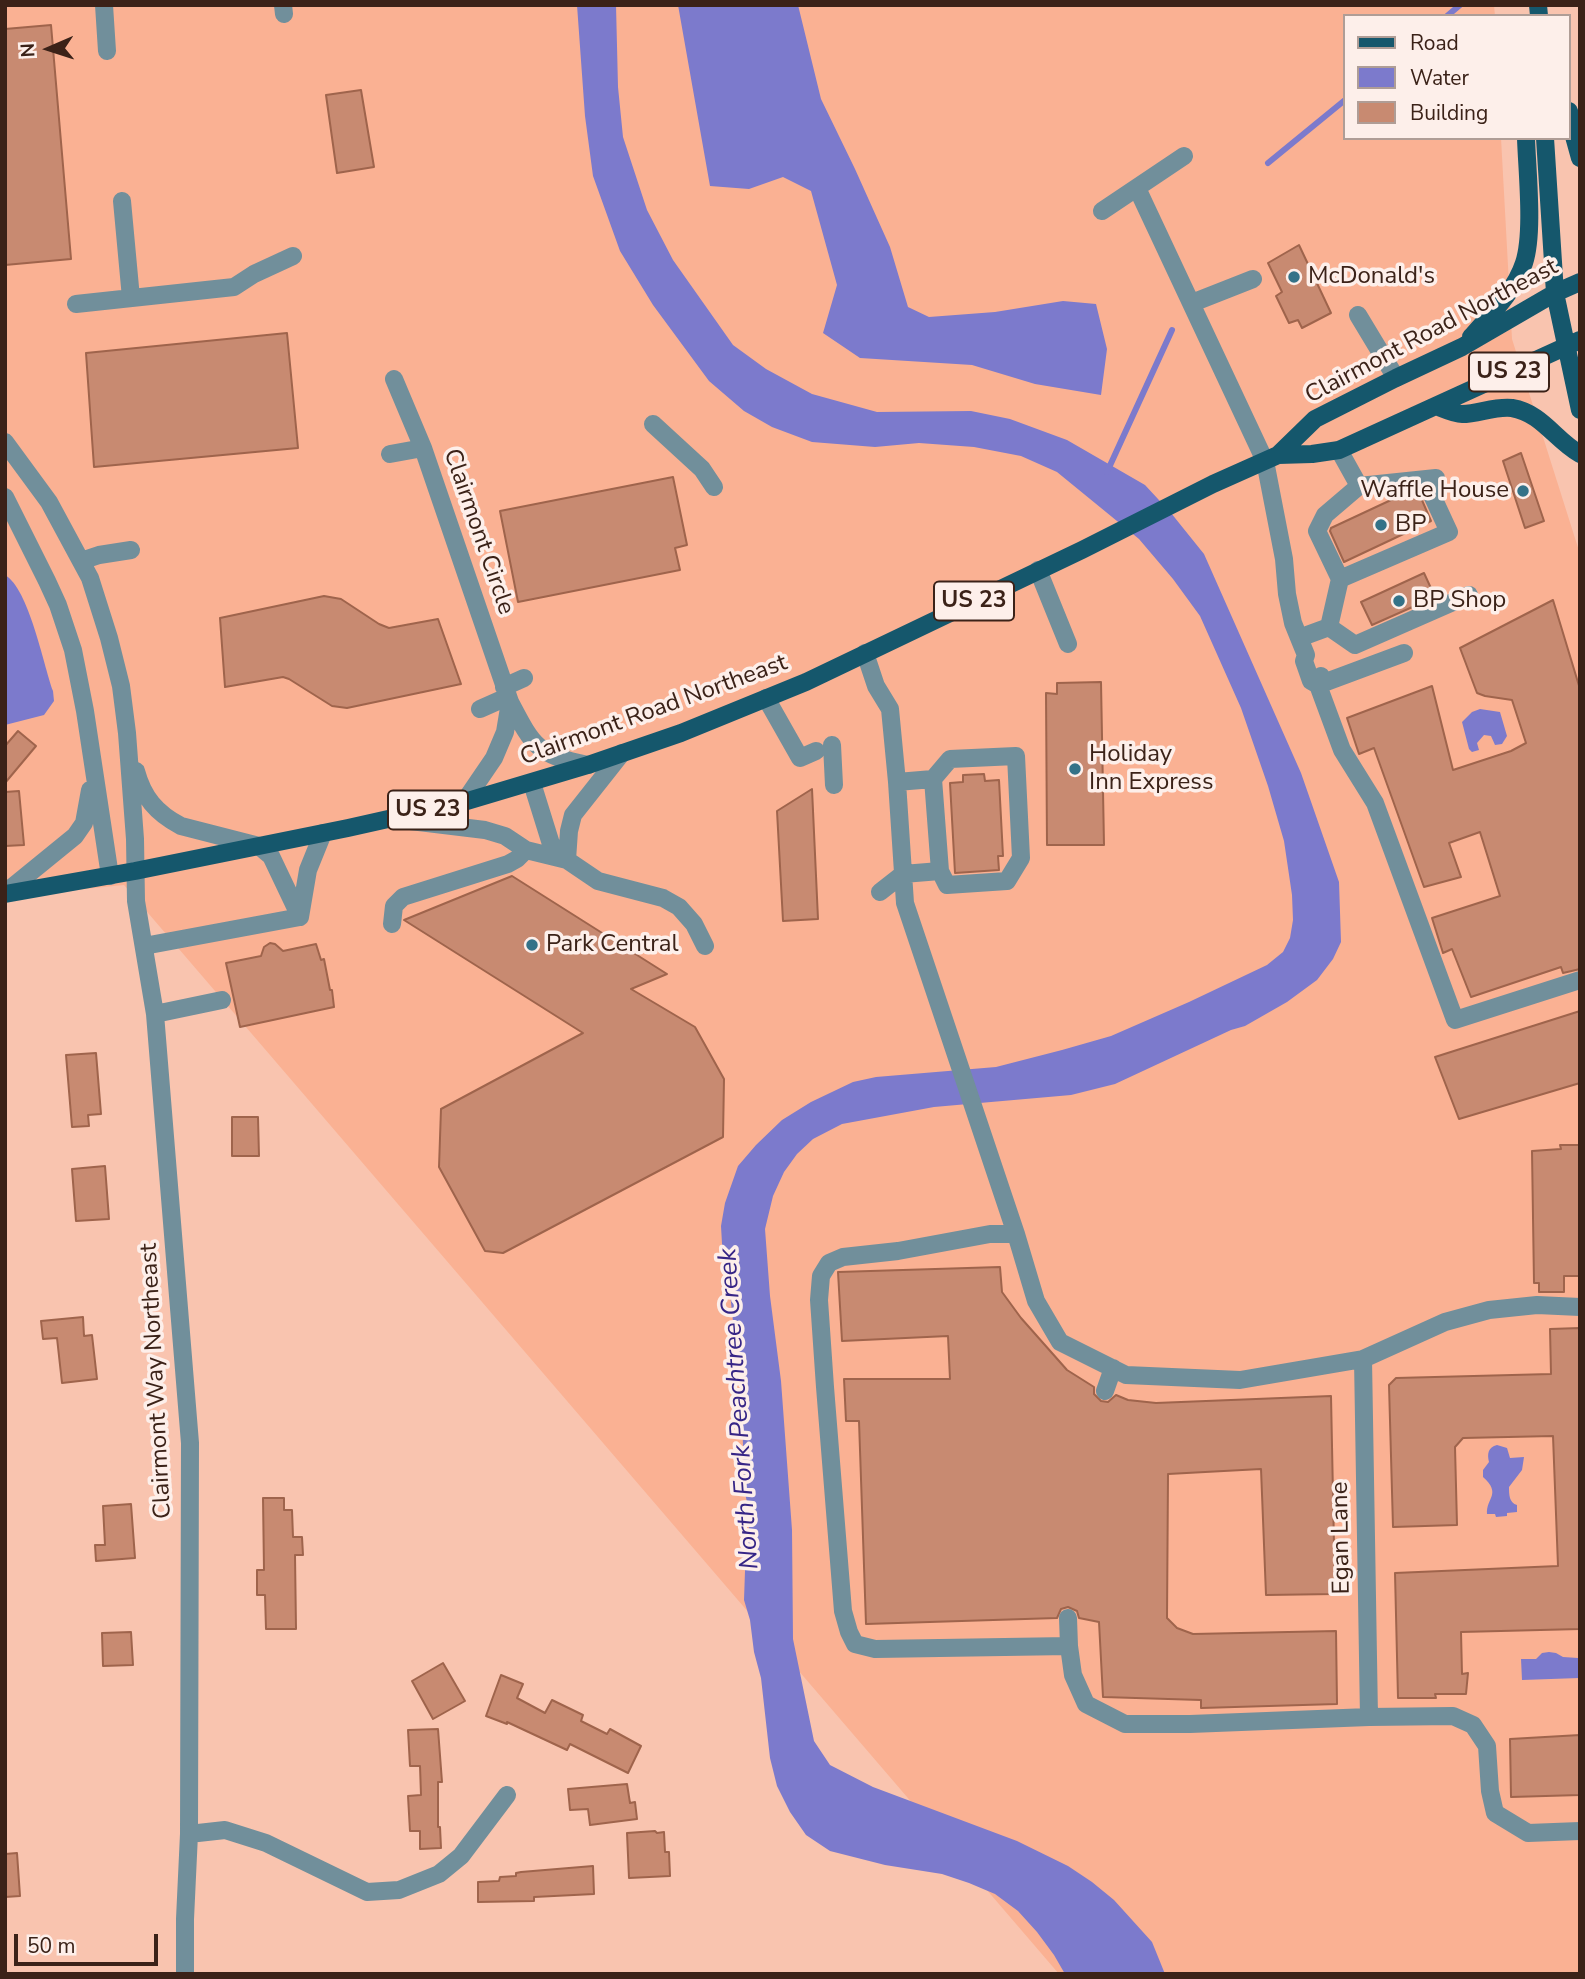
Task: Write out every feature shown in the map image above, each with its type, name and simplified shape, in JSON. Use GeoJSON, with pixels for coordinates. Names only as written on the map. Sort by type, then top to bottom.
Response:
{"type":"FeatureCollection","features":[{"type":"Feature","properties":{"kind":"main road"},"geometry":{"type":"LineString","coordinates":[[1571,122],[1580,158]]}},
{"type":"Feature","properties":{"kind":"main road"},"geometry":{"type":"LineString","coordinates":[[1462,347],[1503,299],[1519,276],[1525,261],[1528,238],[1526,140]]}},
{"type":"Feature","properties":{"kind":"main road"},"geometry":{"type":"LineString","coordinates":[[1545,140],[1555,293],[1573,343],[1580,410]]}},
{"type":"Feature","properties":{"kind":"main road","name":"Clairmont Road Northeast"},"geometry":{"type":"LineString","coordinates":[[1272,458],[1315,419],[1462,347],[1555,293],[1580,282]]}},
{"type":"Feature","properties":{"kind":"main road","name":"Clairmont Road Northeast"},"geometry":{"type":"LineString","coordinates":[[5,894],[135,871],[464,802],[533,783],[681,733],[806,682],[1213,484],[1272,458],[1339,450],[1573,343]]}},
{"type":"Feature","properties":{"kind":"main road"},"geometry":{"type":"LineString","coordinates":[[1436,407],[1461,414],[1495,408],[1514,408],[1537,417],[1580,454]]}},
{"type":"Feature","properties":{"kind":"street"},"geometry":{"type":"LineString","coordinates":[[104,5],[107,51]]}},
{"type":"Feature","properties":{"kind":"street"},"geometry":{"type":"LineString","coordinates":[[1102,211],[1184,156]]}},
{"type":"Feature","properties":{"kind":"street"},"geometry":{"type":"LineString","coordinates":[[1137,188],[1192,303],[1272,458],[1287,594],[1293,623],[1306,655],[1304,661],[1311,681],[1318,685],[1342,750],[1375,803],[1455,1020],[1580,980]]}},
{"type":"Feature","properties":{"kind":"street"},"geometry":{"type":"LineString","coordinates":[[122,201],[131,298]]}},
{"type":"Feature","properties":{"kind":"street"},"geometry":{"type":"LineString","coordinates":[[76,304],[234,287],[254,274],[293,256]]}},
{"type":"Feature","properties":{"kind":"street"},"geometry":{"type":"LineString","coordinates":[[1192,303],[1253,279]]}},
{"type":"Feature","properties":{"kind":"street"},"geometry":{"type":"LineString","coordinates":[[1358,315],[1396,377]]}},
{"type":"Feature","properties":{"kind":"street","name":"Clairmont Circle"},"geometry":{"type":"LineString","coordinates":[[394,379],[424,448],[507,695],[528,736],[536,745],[564,760],[588,765]]}},
{"type":"Feature","properties":{"kind":"street"},"geometry":{"type":"LineString","coordinates":[[653,424],[702,469],[714,488]]}},
{"type":"Feature","properties":{"kind":"street"},"geometry":{"type":"LineString","coordinates":[[5,442],[49,502],[95,593],[121,686],[140,786],[151,805],[181,826],[259,846],[271,856],[300,917]]}},
{"type":"Feature","properties":{"kind":"street"},"geometry":{"type":"LineString","coordinates":[[390,454],[424,448]]}},
{"type":"Feature","properties":{"kind":"street"},"geometry":{"type":"LineString","coordinates":[[1339,450],[1359,486]]}},
{"type":"Feature","properties":{"kind":"street"},"geometry":{"type":"LineString","coordinates":[[1329,627],[1340,579],[1317,531],[1325,514],[1359,486],[1430,479],[1448,533],[1340,579]]}},
{"type":"Feature","properties":{"kind":"street"},"geometry":{"type":"LineString","coordinates":[[5,497],[47,581],[62,618],[78,673],[110,876]]}},
{"type":"Feature","properties":{"kind":"street"},"geometry":{"type":"LineString","coordinates":[[81,561],[131,550]]}},
{"type":"Feature","properties":{"kind":"street"},"geometry":{"type":"LineString","coordinates":[[1038,570],[1068,644]]}},
{"type":"Feature","properties":{"kind":"street"},"geometry":{"type":"LineString","coordinates":[[1329,627],[1355,645],[1469,595]]}},
{"type":"Feature","properties":{"kind":"street"},"geometry":{"type":"LineString","coordinates":[[1299,638],[1329,627]]}},
{"type":"Feature","properties":{"kind":"street"},"geometry":{"type":"LineString","coordinates":[[865,653],[876,687],[890,709],[905,903],[1036,1301],[1060,1342],[1126,1374],[1240,1380],[1363,1359],[1444,1322],[1489,1310],[1537,1305],[1580,1307]]}},
{"type":"Feature","properties":{"kind":"street"},"geometry":{"type":"LineString","coordinates":[[1318,685],[1404,653]]}},
{"type":"Feature","properties":{"kind":"street"},"geometry":{"type":"LineString","coordinates":[[480,709],[507,695],[524,678]]}},
{"type":"Feature","properties":{"kind":"street","name":"Clairmont Circle"},"geometry":{"type":"LineString","coordinates":[[464,802],[494,758],[505,732],[507,695]]}},
{"type":"Feature","properties":{"kind":"street"},"geometry":{"type":"LineString","coordinates":[[766,698],[800,758],[824,748],[834,785]]}},
{"type":"Feature","properties":{"kind":"street","name":"Clairmont Way Northeast"},"geometry":{"type":"LineString","coordinates":[[128,733],[136,901],[155,1014],[190,1443],[189,1834],[185,1974]]}},
{"type":"Feature","properties":{"kind":"street"},"geometry":{"type":"LineString","coordinates":[[567,860],[573,816],[622,753]]}},
{"type":"Feature","properties":{"kind":"street"},"geometry":{"type":"LineString","coordinates":[[1016,756],[1021,858],[1007,881],[947,885],[940,871],[933,779],[950,759],[1016,756]]}},
{"type":"Feature","properties":{"kind":"street"},"geometry":{"type":"LineString","coordinates":[[5,894],[75,836],[84,823],[89,800],[91,759]]}},
{"type":"Feature","properties":{"kind":"street"},"geometry":{"type":"LineString","coordinates":[[897,782],[933,779]]}},
{"type":"Feature","properties":{"kind":"street"},"geometry":{"type":"LineString","coordinates":[[533,783],[551,844],[567,860],[598,881],[663,898],[679,908],[694,924],[705,946]]}},
{"type":"Feature","properties":{"kind":"street"},"geometry":{"type":"LineString","coordinates":[[390,819],[485,830],[505,836],[526,849],[567,860]]}},
{"type":"Feature","properties":{"kind":"street"},"geometry":{"type":"LineString","coordinates":[[300,917],[308,870],[323,833]]}},
{"type":"Feature","properties":{"kind":"street"},"geometry":{"type":"LineString","coordinates":[[391,924],[394,906],[402,897],[508,864],[526,849]]}},
{"type":"Feature","properties":{"kind":"street"},"geometry":{"type":"LineString","coordinates":[[880,892],[903,874],[940,871]]}},
{"type":"Feature","properties":{"kind":"street"},"geometry":{"type":"LineString","coordinates":[[144,946],[300,917]]}},
{"type":"Feature","properties":{"kind":"street"},"geometry":{"type":"LineString","coordinates":[[155,1014],[222,1000]]}},
{"type":"Feature","properties":{"kind":"street"},"geometry":{"type":"LineString","coordinates":[[1016,1234],[990,1234],[898,1251],[843,1257],[829,1263],[821,1276],[819,1300],[843,1611],[855,1644],[875,1649],[1069,1646]]}},
{"type":"Feature","properties":{"kind":"street","name":"Egan Lane"},"geometry":{"type":"LineString","coordinates":[[1363,1359],[1369,1717]]}},
{"type":"Feature","properties":{"kind":"street"},"geometry":{"type":"LineString","coordinates":[[1105,1391],[1112,1368]]}},
{"type":"Feature","properties":{"kind":"street"},"geometry":{"type":"LineString","coordinates":[[1069,1618],[1073,1675],[1086,1704],[1125,1724],[1453,1716],[1473,1725],[1487,1746],[1490,1791],[1495,1813],[1528,1833],[1580,1831]]}},
{"type":"Feature","properties":{"kind":"street"},"geometry":{"type":"LineString","coordinates":[[189,1834],[225,1830],[266,1843],[367,1892],[399,1890],[439,1874],[461,1856],[507,1795]]}},
{"type":"Feature","properties":{"kind":"shaded area"},"geometry":{"type":"Polygon","coordinates":[[[5,5],[1494,5],[1495,14],[1344,14],[1344,140],[1501,140],[1512,339],[1580,554],[1580,1974],[1059,1974],[124,885],[5,897],[5,5]]]}},
{"type":"Feature","properties":{"kind":"water"},"geometry":{"type":"Polygon","coordinates":[[[577,5],[616,5],[618,87],[623,137],[647,210],[673,260],[733,345],[766,369],[812,394],[877,412],[971,411],[1010,419],[1067,440],[1145,485],[1171,513],[1204,554],[1301,773],[1339,882],[1341,942],[1333,959],[1317,980],[1287,1002],[1245,1026],[1115,1084],[1071,1095],[934,1107],[842,1124],[813,1139],[797,1154],[784,1172],[773,1196],[765,1229],[781,1381],[792,1530],[793,1639],[814,1741],[830,1765],[873,1787],[1017,1841],[1068,1866],[1114,1900],[1152,1942],[1165,1974],[1065,1974],[1037,1932],[1018,1911],[995,1894],[942,1874],[885,1865],[830,1851],[806,1835],[790,1812],[777,1786],[770,1758],[761,1678],[744,1600],[743,1552],[750,1515],[744,1489],[741,1362],[734,1331],[728,1274],[723,1261],[721,1226],[725,1203],[738,1166],[782,1120],[811,1102],[853,1082],[876,1077],[996,1067],[1111,1036],[1267,965],[1283,952],[1290,938],[1293,920],[1284,841],[1268,786],[1241,708],[1200,616],[1139,539],[1057,472],[1021,456],[974,447],[919,443],[875,447],[812,442],[772,427],[744,411],[709,381],[653,305],[620,251],[593,176],[585,116],[577,5]]]}},
{"type":"Feature","properties":{"kind":"water"},"geometry":{"type":"Polygon","coordinates":[[[678,5],[798,5],[821,99],[890,247],[908,307],[929,317],[995,312],[1063,301],[1096,304],[1107,349],[1101,395],[1035,384],[972,365],[860,358],[823,333],[837,285],[811,191],[783,177],[749,189],[710,186],[678,5]]]}},
{"type":"Feature","properties":{"kind":"water"},"geometry":{"type":"Polygon","coordinates":[[[5,575],[14,583],[28,610],[54,701],[44,715],[5,725],[5,575]]]}},
{"type":"Feature","properties":{"kind":"water"},"geometry":{"type":"Polygon","coordinates":[[[1480,709],[1500,712],[1507,736],[1502,744],[1495,745],[1491,736],[1484,735],[1477,743],[1479,750],[1472,752],[1462,722],[1472,712],[1480,709]]]}},
{"type":"Feature","properties":{"kind":"water"},"geometry":{"type":"Polygon","coordinates":[[[1497,1445],[1507,1448],[1510,1458],[1524,1457],[1522,1470],[1509,1487],[1510,1498],[1517,1505],[1517,1512],[1496,1517],[1495,1514],[1487,1514],[1492,1488],[1483,1477],[1483,1470],[1489,1462],[1490,1449],[1497,1445]]]}},
{"type":"Feature","properties":{"kind":"water"},"geometry":{"type":"Polygon","coordinates":[[[1542,1653],[1578,1658],[1579,1678],[1522,1680],[1521,1659],[1536,1659],[1542,1653]]]}},
{"type":"Feature","properties":{"kind":"building"},"geometry":{"type":"Polygon","coordinates":[[[51,25],[71,259],[5,265],[5,29],[51,25]]]}},
{"type":"Feature","properties":{"kind":"building"},"geometry":{"type":"Polygon","coordinates":[[[361,90],[374,167],[337,173],[326,95],[361,90]]]}},
{"type":"Feature","properties":{"kind":"building","name":"McDonald's"},"geometry":{"type":"Polygon","coordinates":[[[1299,245],[1331,313],[1302,328],[1298,320],[1289,323],[1276,296],[1282,292],[1268,263],[1299,245]]]}},
{"type":"Feature","properties":{"kind":"building"},"geometry":{"type":"Polygon","coordinates":[[[287,333],[298,448],[94,467],[86,353],[287,333]]]}},
{"type":"Feature","properties":{"kind":"building","name":"Waffle House"},"geometry":{"type":"Polygon","coordinates":[[[1521,453],[1544,521],[1525,528],[1503,461],[1521,453]]]}},
{"type":"Feature","properties":{"kind":"building"},"geometry":{"type":"Polygon","coordinates":[[[673,477],[687,545],[675,548],[680,570],[518,602],[500,511],[673,477]]]}},
{"type":"Feature","properties":{"kind":"building","name":"BP"},"geometry":{"type":"Polygon","coordinates":[[[1418,491],[1431,521],[1344,562],[1331,528],[1406,493],[1418,491]]]}},
{"type":"Feature","properties":{"kind":"building","name":"BP Shop"},"geometry":{"type":"Polygon","coordinates":[[[1424,573],[1435,597],[1372,625],[1361,602],[1424,573]]]}},
{"type":"Feature","properties":{"kind":"building"},"geometry":{"type":"Polygon","coordinates":[[[324,596],[341,599],[389,628],[438,619],[461,684],[347,708],[332,706],[283,677],[225,687],[220,618],[324,596]]]}},
{"type":"Feature","properties":{"kind":"building"},"geometry":{"type":"Polygon","coordinates":[[[1553,600],[1580,689],[1580,969],[1563,973],[1561,967],[1471,997],[1452,949],[1443,953],[1432,918],[1500,896],[1480,832],[1449,843],[1461,877],[1424,887],[1374,748],[1359,754],[1347,718],[1432,686],[1453,770],[1511,751],[1526,743],[1512,700],[1477,693],[1460,648],[1553,600]]]}},
{"type":"Feature","properties":{"kind":"building","name":"Holiday Inn Express"},"geometry":{"type":"Polygon","coordinates":[[[1101,682],[1104,845],[1047,845],[1046,693],[1057,694],[1057,683],[1101,682]]]}},
{"type":"Feature","properties":{"kind":"building"},"geometry":{"type":"Polygon","coordinates":[[[18,731],[36,746],[5,783],[5,746],[18,731]]]}},
{"type":"Feature","properties":{"kind":"building"},"geometry":{"type":"Polygon","coordinates":[[[984,774],[985,781],[999,780],[1003,856],[998,856],[999,870],[955,873],[950,783],[963,782],[963,775],[984,774]]]}},
{"type":"Feature","properties":{"kind":"building"},"geometry":{"type":"Polygon","coordinates":[[[812,789],[818,919],[783,921],[777,811],[812,789]]]}},
{"type":"Feature","properties":{"kind":"building"},"geometry":{"type":"Polygon","coordinates":[[[19,791],[24,845],[5,846],[5,792],[19,791]]]}},
{"type":"Feature","properties":{"kind":"building"},"geometry":{"type":"Polygon","coordinates":[[[512,876],[667,974],[631,989],[695,1027],[724,1079],[723,1137],[503,1253],[485,1251],[439,1167],[441,1109],[583,1033],[404,920],[512,876]]]}},
{"type":"Feature","properties":{"kind":"building"},"geometry":{"type":"Polygon","coordinates":[[[270,943],[283,951],[316,944],[321,960],[324,959],[334,1007],[240,1027],[226,963],[261,956],[264,947],[270,943]]]}},
{"type":"Feature","properties":{"kind":"building"},"geometry":{"type":"Polygon","coordinates":[[[1580,1011],[1580,1083],[1459,1119],[1435,1057],[1580,1011]]]}},
{"type":"Feature","properties":{"kind":"building"},"geometry":{"type":"Polygon","coordinates":[[[96,1053],[101,1114],[88,1115],[89,1126],[72,1127],[66,1055],[96,1053]]]}},
{"type":"Feature","properties":{"kind":"building"},"geometry":{"type":"Polygon","coordinates":[[[232,1117],[258,1117],[259,1156],[232,1156],[232,1117]]]}},
{"type":"Feature","properties":{"kind":"building"},"geometry":{"type":"Polygon","coordinates":[[[1560,1145],[1580,1145],[1580,1276],[1564,1276],[1564,1292],[1539,1292],[1539,1283],[1534,1283],[1532,1151],[1561,1149],[1560,1145]]]}},
{"type":"Feature","properties":{"kind":"building"},"geometry":{"type":"Polygon","coordinates":[[[105,1166],[109,1219],[76,1221],[72,1169],[105,1166]]]}},
{"type":"Feature","properties":{"kind":"building"},"geometry":{"type":"Polygon","coordinates":[[[1000,1267],[1002,1292],[1021,1318],[1067,1370],[1094,1387],[1094,1394],[1101,1401],[1108,1402],[1116,1395],[1128,1400],[1156,1403],[1331,1396],[1335,1594],[1266,1595],[1261,1469],[1168,1474],[1167,1618],[1177,1628],[1193,1634],[1336,1631],[1337,1704],[1201,1708],[1201,1700],[1103,1697],[1099,1622],[1079,1618],[1077,1611],[1068,1607],[1061,1609],[1057,1618],[866,1624],[859,1421],[846,1421],[844,1379],[950,1379],[948,1336],[842,1341],[838,1272],[1000,1267]]]}},
{"type":"Feature","properties":{"kind":"building"},"geometry":{"type":"Polygon","coordinates":[[[83,1317],[84,1336],[92,1335],[97,1379],[62,1383],[57,1338],[43,1339],[41,1321],[83,1317]]]}},
{"type":"Feature","properties":{"kind":"building"},"geometry":{"type":"Polygon","coordinates":[[[1580,1328],[1580,1629],[1461,1632],[1462,1674],[1468,1673],[1466,1694],[1435,1694],[1436,1698],[1398,1698],[1395,1573],[1558,1566],[1553,1436],[1463,1438],[1455,1447],[1457,1525],[1393,1527],[1389,1385],[1396,1378],[1551,1374],[1550,1329],[1580,1328]]]}},
{"type":"Feature","properties":{"kind":"building"},"geometry":{"type":"Polygon","coordinates":[[[263,1498],[284,1498],[284,1510],[292,1510],[293,1537],[302,1537],[303,1555],[295,1555],[296,1629],[266,1629],[265,1595],[257,1595],[257,1570],[264,1570],[263,1498]]]}},
{"type":"Feature","properties":{"kind":"building"},"geometry":{"type":"Polygon","coordinates":[[[131,1504],[135,1558],[96,1561],[95,1545],[105,1545],[103,1506],[131,1504]]]}},
{"type":"Feature","properties":{"kind":"building"},"geometry":{"type":"Polygon","coordinates":[[[131,1632],[133,1665],[103,1666],[102,1633],[131,1632]]]}},
{"type":"Feature","properties":{"kind":"building"},"geometry":{"type":"Polygon","coordinates":[[[443,1663],[465,1701],[433,1719],[412,1681],[443,1663]]]}},
{"type":"Feature","properties":{"kind":"building"},"geometry":{"type":"Polygon","coordinates":[[[501,1675],[523,1684],[517,1698],[545,1713],[552,1700],[583,1715],[581,1721],[607,1734],[610,1729],[641,1746],[628,1773],[570,1744],[567,1750],[507,1722],[486,1716],[501,1675]]]}},
{"type":"Feature","properties":{"kind":"building"},"geometry":{"type":"Polygon","coordinates":[[[438,1729],[442,1782],[438,1782],[441,1848],[420,1849],[420,1831],[410,1831],[408,1796],[421,1795],[420,1766],[410,1766],[408,1730],[438,1729]]]}},
{"type":"Feature","properties":{"kind":"building"},"geometry":{"type":"Polygon","coordinates":[[[1580,1735],[1580,1795],[1511,1797],[1510,1739],[1580,1735]]]}},
{"type":"Feature","properties":{"kind":"building"},"geometry":{"type":"Polygon","coordinates":[[[627,1784],[630,1803],[635,1802],[637,1819],[590,1825],[588,1809],[570,1810],[568,1789],[627,1784]]]}},
{"type":"Feature","properties":{"kind":"building"},"geometry":{"type":"Polygon","coordinates":[[[664,1832],[665,1852],[669,1852],[670,1876],[629,1878],[627,1833],[664,1832]]]}},
{"type":"Feature","properties":{"kind":"building"},"geometry":{"type":"Polygon","coordinates":[[[17,1853],[20,1896],[5,1897],[5,1854],[17,1853]]]}},
{"type":"Feature","properties":{"kind":"building"},"geometry":{"type":"Polygon","coordinates":[[[593,1866],[594,1894],[534,1897],[534,1901],[478,1902],[478,1882],[499,1881],[500,1877],[516,1876],[516,1873],[521,1872],[593,1866]]]}},
{"type":"Feature","properties":{"kind":"waterway"},"geometry":{"type":"LineString","coordinates":[[1449,14],[1460,5]]}},
{"type":"Feature","properties":{"kind":"waterway"},"geometry":{"type":"LineString","coordinates":[[1268,163],[1344,101]]}},
{"type":"Feature","properties":{"kind":"waterway"},"geometry":{"type":"LineString","coordinates":[[1107,472],[1172,330]]}},
{"type":"Feature","properties":{"kind":"place","name":"McDonald's"},"geometry":{"type":"Point","coordinates":[1294,277]}},
{"type":"Feature","properties":{"kind":"place","name":"Waffle House"},"geometry":{"type":"Point","coordinates":[1523,491]}},
{"type":"Feature","properties":{"kind":"place","name":"BP"},"geometry":{"type":"Point","coordinates":[1381,525]}},
{"type":"Feature","properties":{"kind":"place","name":"BP Shop"},"geometry":{"type":"Point","coordinates":[1399,601]}},
{"type":"Feature","properties":{"kind":"place","name":"Holiday Inn Express"},"geometry":{"type":"Point","coordinates":[1075,769]}},
{"type":"Feature","properties":{"kind":"place","name":"Park Central"},"geometry":{"type":"Point","coordinates":[532,945]}},
{"type":"Feature","properties":{"kind":"water label","name":"North Fork Peachtree Creek"},"geometry":{"type":"Point","coordinates":[740,1409]}}]}
